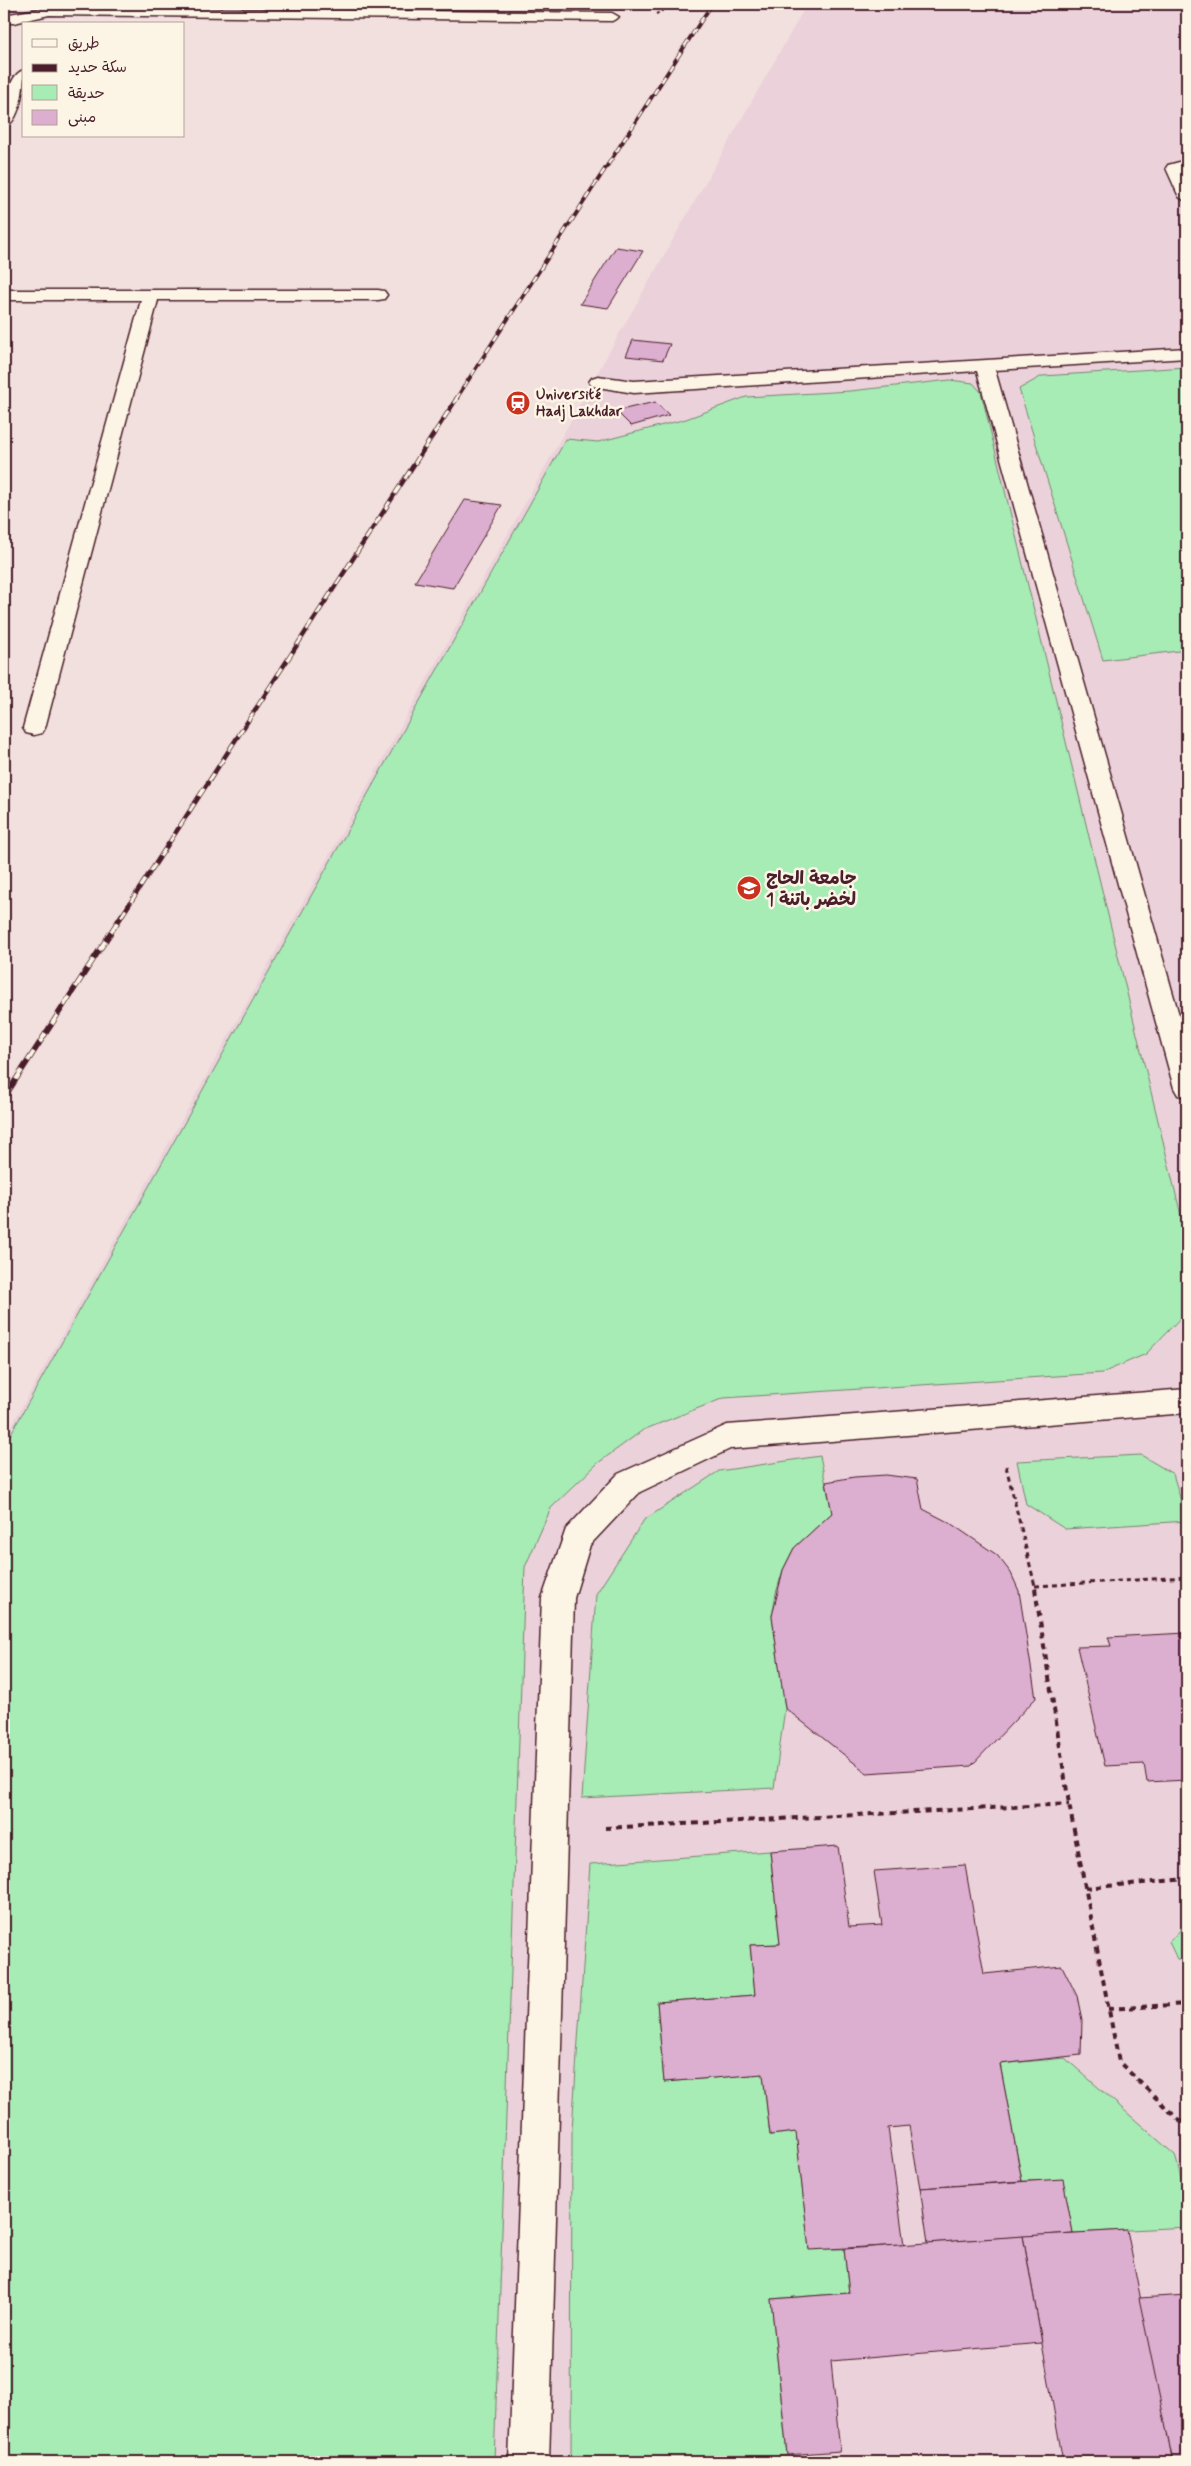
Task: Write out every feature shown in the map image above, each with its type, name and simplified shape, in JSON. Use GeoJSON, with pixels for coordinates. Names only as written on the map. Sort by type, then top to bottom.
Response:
{"type":"FeatureCollection","features":[{"type":"Feature","properties":{"kind":"street"},"geometry":{"type":"LineString","coordinates":[[15,21],[49,13],[612,16],[605,26],[594,29],[332,29]]}},
{"type":"Feature","properties":{"kind":"street"},"geometry":{"type":"LineString","coordinates":[[4,122],[20,94]]}},
{"type":"Feature","properties":{"kind":"street"},"geometry":{"type":"LineString","coordinates":[[1187,165],[1174,168],[1187,197]]}},
{"type":"Feature","properties":{"kind":"street"},"geometry":{"type":"LineString","coordinates":[[4,295],[378,295]]}},
{"type":"Feature","properties":{"kind":"street"},"geometry":{"type":"LineString","coordinates":[[34,728],[150,295]]}},
{"type":"Feature","properties":{"kind":"street"},"geometry":{"type":"LineString","coordinates":[[598,382],[634,387],[1187,353]]}},
{"type":"Feature","properties":{"kind":"street"},"geometry":{"type":"LineString","coordinates":[[985,366],[1187,1088]]}},
{"type":"Feature","properties":{"kind":"street"},"geometry":{"type":"LineString","coordinates":[[529,2462],[558,1598],[577,1538],[629,1483],[728,1437],[1187,1401]]}},
{"type":"Feature","properties":{"kind":"path"},"geometry":{"type":"LineString","coordinates":[[994,1416],[1035,1586],[1069,1804],[1119,2062],[1187,2128]]}},
{"type":"Feature","properties":{"kind":"path"},"geometry":{"type":"LineString","coordinates":[[1035,1586],[1187,1577]]}},
{"type":"Feature","properties":{"kind":"path"},"geometry":{"type":"LineString","coordinates":[[551,1831],[1069,1804]]}},
{"type":"Feature","properties":{"kind":"path"},"geometry":{"type":"LineString","coordinates":[[1085,1888],[1187,1879]]}},
{"type":"Feature","properties":{"kind":"path"},"geometry":{"type":"LineString","coordinates":[[1108,2009],[1187,2004]]}},
{"type":"Feature","properties":{"kind":"shaded area","name":"جامعة الحاج لخضر باتنة 1"},"geometry":{"type":"Polygon","coordinates":[[[807,4],[1187,4],[1187,2462],[4,2462],[4,1439],[618,336],[807,4]]]}},
{"type":"Feature","properties":{"kind":"green space"},"geometry":{"type":"Polygon","coordinates":[[[1187,367],[1187,650],[1103,660],[1019,389],[1042,376],[1187,367]]]}},
{"type":"Feature","properties":{"kind":"green space"},"geometry":{"type":"Polygon","coordinates":[[[950,380],[973,383],[981,392],[1187,1240],[1187,1311],[1146,1354],[1102,1373],[724,1398],[643,1430],[598,1463],[551,1508],[525,1567],[494,2462],[4,2462],[4,1446],[566,439],[598,442],[686,419],[746,397],[850,391],[950,380]]]}},
{"type":"Feature","properties":{"kind":"green space"},"geometry":{"type":"Polygon","coordinates":[[[1141,1455],[1173,1474],[1187,1521],[1065,1529],[1026,1504],[1017,1461],[1141,1455]]]}},
{"type":"Feature","properties":{"kind":"green space"},"geometry":{"type":"Polygon","coordinates":[[[820,1456],[832,1513],[794,1548],[783,1570],[772,1616],[785,1708],[774,1788],[582,1798],[596,1594],[644,1520],[719,1471],[820,1456]]]}},
{"type":"Feature","properties":{"kind":"green space"},"geometry":{"type":"Polygon","coordinates":[[[770,1851],[780,1944],[750,1945],[755,1995],[657,2002],[664,2082],[763,2074],[770,2135],[796,2132],[809,2249],[844,2249],[849,2293],[771,2299],[787,2455],[742,2462],[571,2462],[572,2129],[590,1864],[770,1851]]]}},
{"type":"Feature","properties":{"kind":"green space"},"geometry":{"type":"Polygon","coordinates":[[[1187,1923],[1187,1964],[1177,1959],[1169,1942],[1187,1923]]]}},
{"type":"Feature","properties":{"kind":"green space"},"geometry":{"type":"Polygon","coordinates":[[[1065,2058],[1175,2155],[1187,2200],[1187,2227],[1073,2233],[1063,2180],[1022,2181],[1000,2064],[1065,2058]]]}},
{"type":"Feature","properties":{"kind":"building"},"geometry":{"type":"Polygon","coordinates":[[[616,247],[643,251],[608,308],[580,304],[616,247]]]}},
{"type":"Feature","properties":{"kind":"building"},"geometry":{"type":"Polygon","coordinates":[[[633,340],[670,344],[663,360],[626,356],[633,340]]]}},
{"type":"Feature","properties":{"kind":"building"},"geometry":{"type":"Polygon","coordinates":[[[655,402],[669,415],[631,426],[616,411],[655,402]]]}},
{"type":"Feature","properties":{"kind":"building"},"geometry":{"type":"Polygon","coordinates":[[[465,500],[502,505],[453,588],[415,582],[465,500]]]}},
{"type":"Feature","properties":{"kind":"building"},"geometry":{"type":"Polygon","coordinates":[[[886,1475],[917,1479],[923,1509],[950,1523],[997,1555],[1011,1573],[1019,1591],[1036,1698],[971,1766],[867,1773],[785,1708],[772,1616],[783,1570],[794,1548],[832,1513],[826,1482],[854,1477],[886,1475]]]}},
{"type":"Feature","properties":{"kind":"building"},"geometry":{"type":"Polygon","coordinates":[[[1187,1633],[1187,1780],[1147,1782],[1144,1764],[1105,1766],[1077,1647],[1111,1646],[1108,1637],[1187,1633]]]}},
{"type":"Feature","properties":{"kind":"building"},"geometry":{"type":"Polygon","coordinates":[[[838,1846],[849,1927],[882,1925],[874,1871],[965,1865],[984,1974],[1062,1966],[1077,1996],[1082,2020],[1081,2055],[1000,2064],[1022,2181],[920,2188],[909,2126],[888,2128],[904,2245],[809,2250],[796,2132],[770,2135],[763,2074],[664,2082],[657,2002],[755,1995],[750,1945],[780,1944],[770,1851],[838,1846]]]}},
{"type":"Feature","properties":{"kind":"building"},"geometry":{"type":"Polygon","coordinates":[[[1063,2179],[1073,2233],[928,2243],[920,2188],[1063,2179]]]}},
{"type":"Feature","properties":{"kind":"building"},"geometry":{"type":"Polygon","coordinates":[[[1127,2230],[1173,2462],[1063,2462],[1023,2236],[1127,2230]]]}},
{"type":"Feature","properties":{"kind":"building"},"geometry":{"type":"Polygon","coordinates":[[[1023,2236],[1042,2343],[831,2361],[840,2451],[787,2455],[771,2299],[849,2293],[844,2249],[1023,2236]]]}},
{"type":"Feature","properties":{"kind":"building"},"geometry":{"type":"Polygon","coordinates":[[[1187,2295],[1187,2462],[1173,2462],[1139,2298],[1187,2295]]]}},
{"type":"Feature","properties":{"kind":"railway"},"geometry":{"type":"LineString","coordinates":[[456,399],[712,4]]}},
{"type":"Feature","properties":{"kind":"railway"},"geometry":{"type":"LineString","coordinates":[[121,917],[457,398]]}},
{"type":"Feature","properties":{"kind":"railway"},"geometry":{"type":"LineString","coordinates":[[4,1098],[122,915]]}},
{"type":"Feature","properties":{"kind":"place","name":"Université Hadj Lakhdar"},"geometry":{"type":"Point","coordinates":[518,403]}},
{"type":"Feature","properties":{"kind":"place","name":"جامعة الحاج لخضر باتنة 1"},"geometry":{"type":"Point","coordinates":[749,888]}}]}
